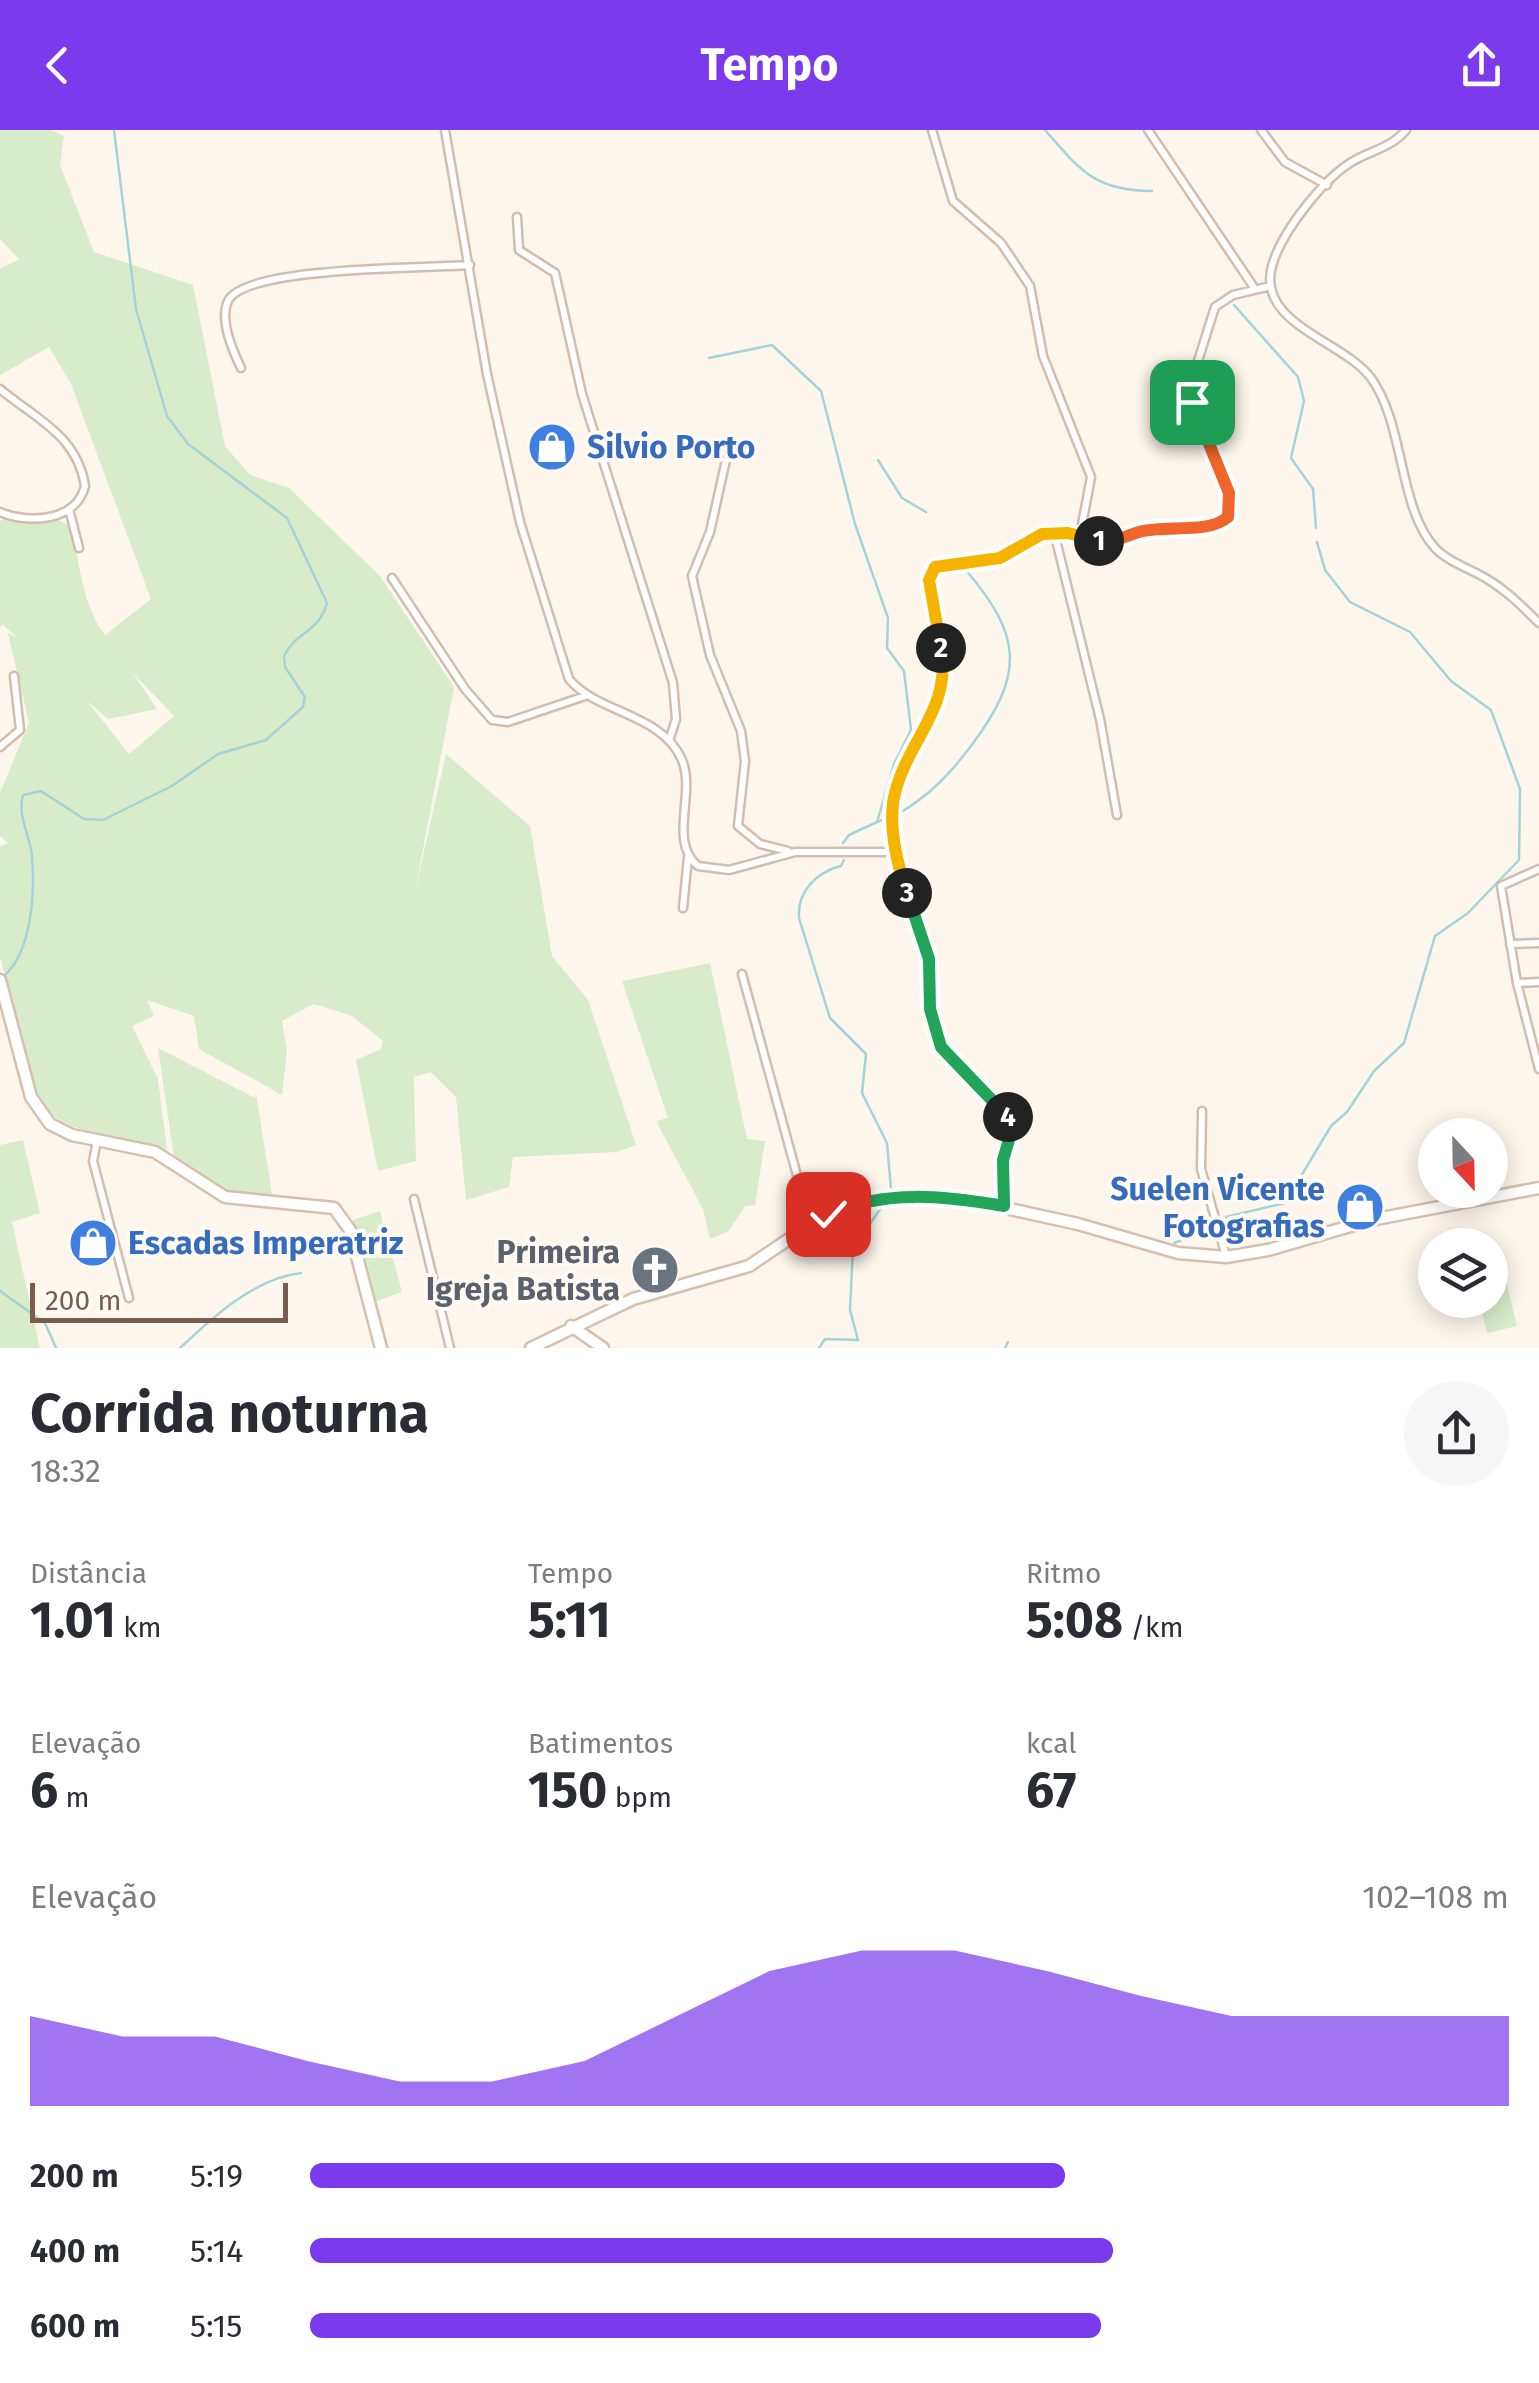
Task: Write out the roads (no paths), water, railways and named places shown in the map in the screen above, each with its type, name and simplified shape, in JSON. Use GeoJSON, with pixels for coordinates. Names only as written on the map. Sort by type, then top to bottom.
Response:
{"type":"FeatureCollection","features":[{"type":"Feature","properties":{"kind":"main road"},"geometry":{"type":"LineString","coordinates":[[0,980],[37,1110],[63,1132],[163,1156],[231,1199],[321,1204],[336,1210],[350,1230],[381,1348]]}},
{"type":"Feature","properties":{"kind":"main road"},"geometry":{"type":"LineString","coordinates":[[531,1348],[649,1294],[750,1266],[810,1225],[843,1208],[898,1196],[939,1196],[1004,1206],[1178,1254],[1226,1257],[1268,1250],[1372,1220],[1539,1188]]}},
{"type":"Feature","properties":{"kind":"main road"},"geometry":{"type":"LineString","coordinates":[[572,1326],[603,1348]]}},
{"type":"Feature","properties":{"kind":"street"},"geometry":{"type":"LineString","coordinates":[[446,130],[487,374],[520,522],[563,666],[573,684],[586,695],[625,711],[668,740],[684,768],[688,856],[684,908]]}},
{"type":"Feature","properties":{"kind":"street"},"geometry":{"type":"LineString","coordinates":[[932,130],[952,201],[1002,243],[1030,286],[1043,356],[1092,480],[1080,535]]}},
{"type":"Feature","properties":{"kind":"street"},"geometry":{"type":"LineString","coordinates":[[1148,130],[1256,289]]}},
{"type":"Feature","properties":{"kind":"street"},"geometry":{"type":"LineString","coordinates":[[1262,130],[1285,162],[1328,185]]}},
{"type":"Feature","properties":{"kind":"street"},"geometry":{"type":"LineString","coordinates":[[1406,130],[1389,145],[1353,161],[1288,230],[1271,269],[1271,286],[1289,318],[1347,355],[1374,383],[1422,524],[1435,548],[1499,587],[1539,623]]}},
{"type":"Feature","properties":{"kind":"street"},"geometry":{"type":"LineString","coordinates":[[518,217],[519,250],[555,273],[582,394],[673,683],[676,719],[668,740]]}},
{"type":"Feature","properties":{"kind":"street"},"geometry":{"type":"LineString","coordinates":[[241,368],[226,324],[228,301],[247,287],[297,275],[470,265]]}},
{"type":"Feature","properties":{"kind":"street"},"geometry":{"type":"LineString","coordinates":[[1004,1206],[1003,1160],[1009,1120],[999,1105],[951,1062],[938,1040],[930,1009],[929,959],[895,852],[896,788],[934,714],[942,689],[942,656],[930,572],[946,563],[1000,558],[1034,538],[1054,532],[1111,542],[1156,528],[1212,526],[1228,517],[1230,497],[1194,409],[1192,380],[1216,307],[1226,298],[1271,286]]}},
{"type":"Feature","properties":{"kind":"street"},"geometry":{"type":"LineString","coordinates":[[0,389],[52,426],[72,448],[85,486],[79,500],[69,508],[42,518],[15,518],[0,512]]}},
{"type":"Feature","properties":{"kind":"street"},"geometry":{"type":"LineString","coordinates":[[726,460],[710,532],[692,576],[710,655],[742,731],[745,761],[738,826],[764,846],[794,852],[895,852]]}},
{"type":"Feature","properties":{"kind":"street"},"geometry":{"type":"LineString","coordinates":[[69,508],[79,548]]}},
{"type":"Feature","properties":{"kind":"street"},"geometry":{"type":"LineString","coordinates":[[1054,532],[1103,732],[1117,815]]}},
{"type":"Feature","properties":{"kind":"street"},"geometry":{"type":"LineString","coordinates":[[392,578],[489,719],[508,722],[586,695]]}},
{"type":"Feature","properties":{"kind":"street"},"geometry":{"type":"LineString","coordinates":[[0,746],[20,730],[14,676]]}},
{"type":"Feature","properties":{"kind":"street"},"geometry":{"type":"LineString","coordinates":[[688,856],[698,866],[716,871],[794,852]]}},
{"type":"Feature","properties":{"kind":"street"},"geometry":{"type":"LineString","coordinates":[[1539,870],[1502,886],[1518,984],[1536,1042],[1539,1069]]}},
{"type":"Feature","properties":{"kind":"street"},"geometry":{"type":"LineString","coordinates":[[1510,944],[1539,943]]}},
{"type":"Feature","properties":{"kind":"street"},"geometry":{"type":"LineString","coordinates":[[742,974],[810,1225]]}},
{"type":"Feature","properties":{"kind":"street"},"geometry":{"type":"LineString","coordinates":[[1518,984],[1539,982]]}},
{"type":"Feature","properties":{"kind":"street"},"geometry":{"type":"LineString","coordinates":[[1202,1111],[1200,1169],[1226,1257]]}},
{"type":"Feature","properties":{"kind":"street"},"geometry":{"type":"LineString","coordinates":[[98,1140],[93,1161],[129,1298]]}},
{"type":"Feature","properties":{"kind":"street"},"geometry":{"type":"LineString","coordinates":[[414,1199],[450,1348]]}},
{"type":"Feature","properties":{"kind":"waterway"},"geometry":{"type":"LineString","coordinates":[[4,976],[21,952],[32,904],[32,856],[23,818],[23,795],[41,791],[84,819],[103,820],[172,786],[218,754],[266,740],[303,707],[305,697],[285,667],[284,656],[319,620],[327,603],[287,518],[188,444],[167,416],[136,309],[114,130]]}},
{"type":"Feature","properties":{"kind":"waterway"},"geometry":{"type":"LineString","coordinates":[[1045,130],[1090,176],[1116,187],[1152,191]]}},
{"type":"Feature","properties":{"kind":"waterway"},"geometry":{"type":"LineString","coordinates":[[1234,305],[1298,377],[1304,401],[1291,458],[1313,489],[1316,528]]}},
{"type":"Feature","properties":{"kind":"waterway"},"geometry":{"type":"LineString","coordinates":[[709,358],[772,345],[821,391],[855,524],[888,618],[887,648],[904,671],[911,730],[894,764],[877,822],[849,835],[843,843]]}},
{"type":"Feature","properties":{"kind":"waterway"},"geometry":{"type":"LineString","coordinates":[[878,460],[902,498],[926,512]]}},
{"type":"Feature","properties":{"kind":"waterway"},"geometry":{"type":"LineString","coordinates":[[1226,1217],[1285,1203],[1331,1126],[1347,1112],[1374,1071],[1404,1043],[1435,936],[1468,913],[1519,860],[1520,789],[1491,710],[1451,681],[1410,632],[1350,602],[1325,570],[1317,542]]}},
{"type":"Feature","properties":{"kind":"waterway"},"geometry":{"type":"LineString","coordinates":[[898,814],[929,792],[963,756],[989,720],[1008,676],[1010,656],[998,614],[964,568]]}},
{"type":"Feature","properties":{"kind":"waterway"},"geometry":{"type":"LineString","coordinates":[[877,822],[890,817]]}},
{"type":"Feature","properties":{"kind":"waterway"},"geometry":{"type":"LineString","coordinates":[[844,860],[841,866],[810,884],[801,899],[799,918],[830,1018],[866,1054],[862,1093],[887,1143],[891,1189]]}},
{"type":"Feature","properties":{"kind":"waterway"},"geometry":{"type":"LineString","coordinates":[[819,1348],[825,1339],[858,1340],[850,1310],[853,1248],[883,1205]]}},
{"type":"Feature","properties":{"kind":"waterway"},"geometry":{"type":"LineString","coordinates":[[1174,1243],[1213,1228]]}},
{"type":"Feature","properties":{"kind":"waterway"},"geometry":{"type":"LineString","coordinates":[[180,1348],[251,1291],[267,1282],[301,1273]]}},
{"type":"Feature","properties":{"kind":"waterway"},"geometry":{"type":"LineString","coordinates":[[0,1291],[45,1323],[56,1348]]}},
{"type":"Feature","properties":{"kind":"waterway"},"geometry":{"type":"LineString","coordinates":[[1005,1348],[1008,1342]]}},
{"type":"Feature","properties":{"kind":"place","name":"Silvio Porto"},"geometry":{"type":"Point","coordinates":[552,447]}},
{"type":"Feature","properties":{"kind":"place","name":"Suelen Vicente Fotografias"},"geometry":{"type":"Point","coordinates":[1360,1207]}},
{"type":"Feature","properties":{"kind":"place","name":"Escadas Imperatriz"},"geometry":{"type":"Point","coordinates":[93,1243]}},
{"type":"Feature","properties":{"kind":"place","name":"Primeira Igreja Batista"},"geometry":{"type":"Point","coordinates":[655,1270]}}]}
